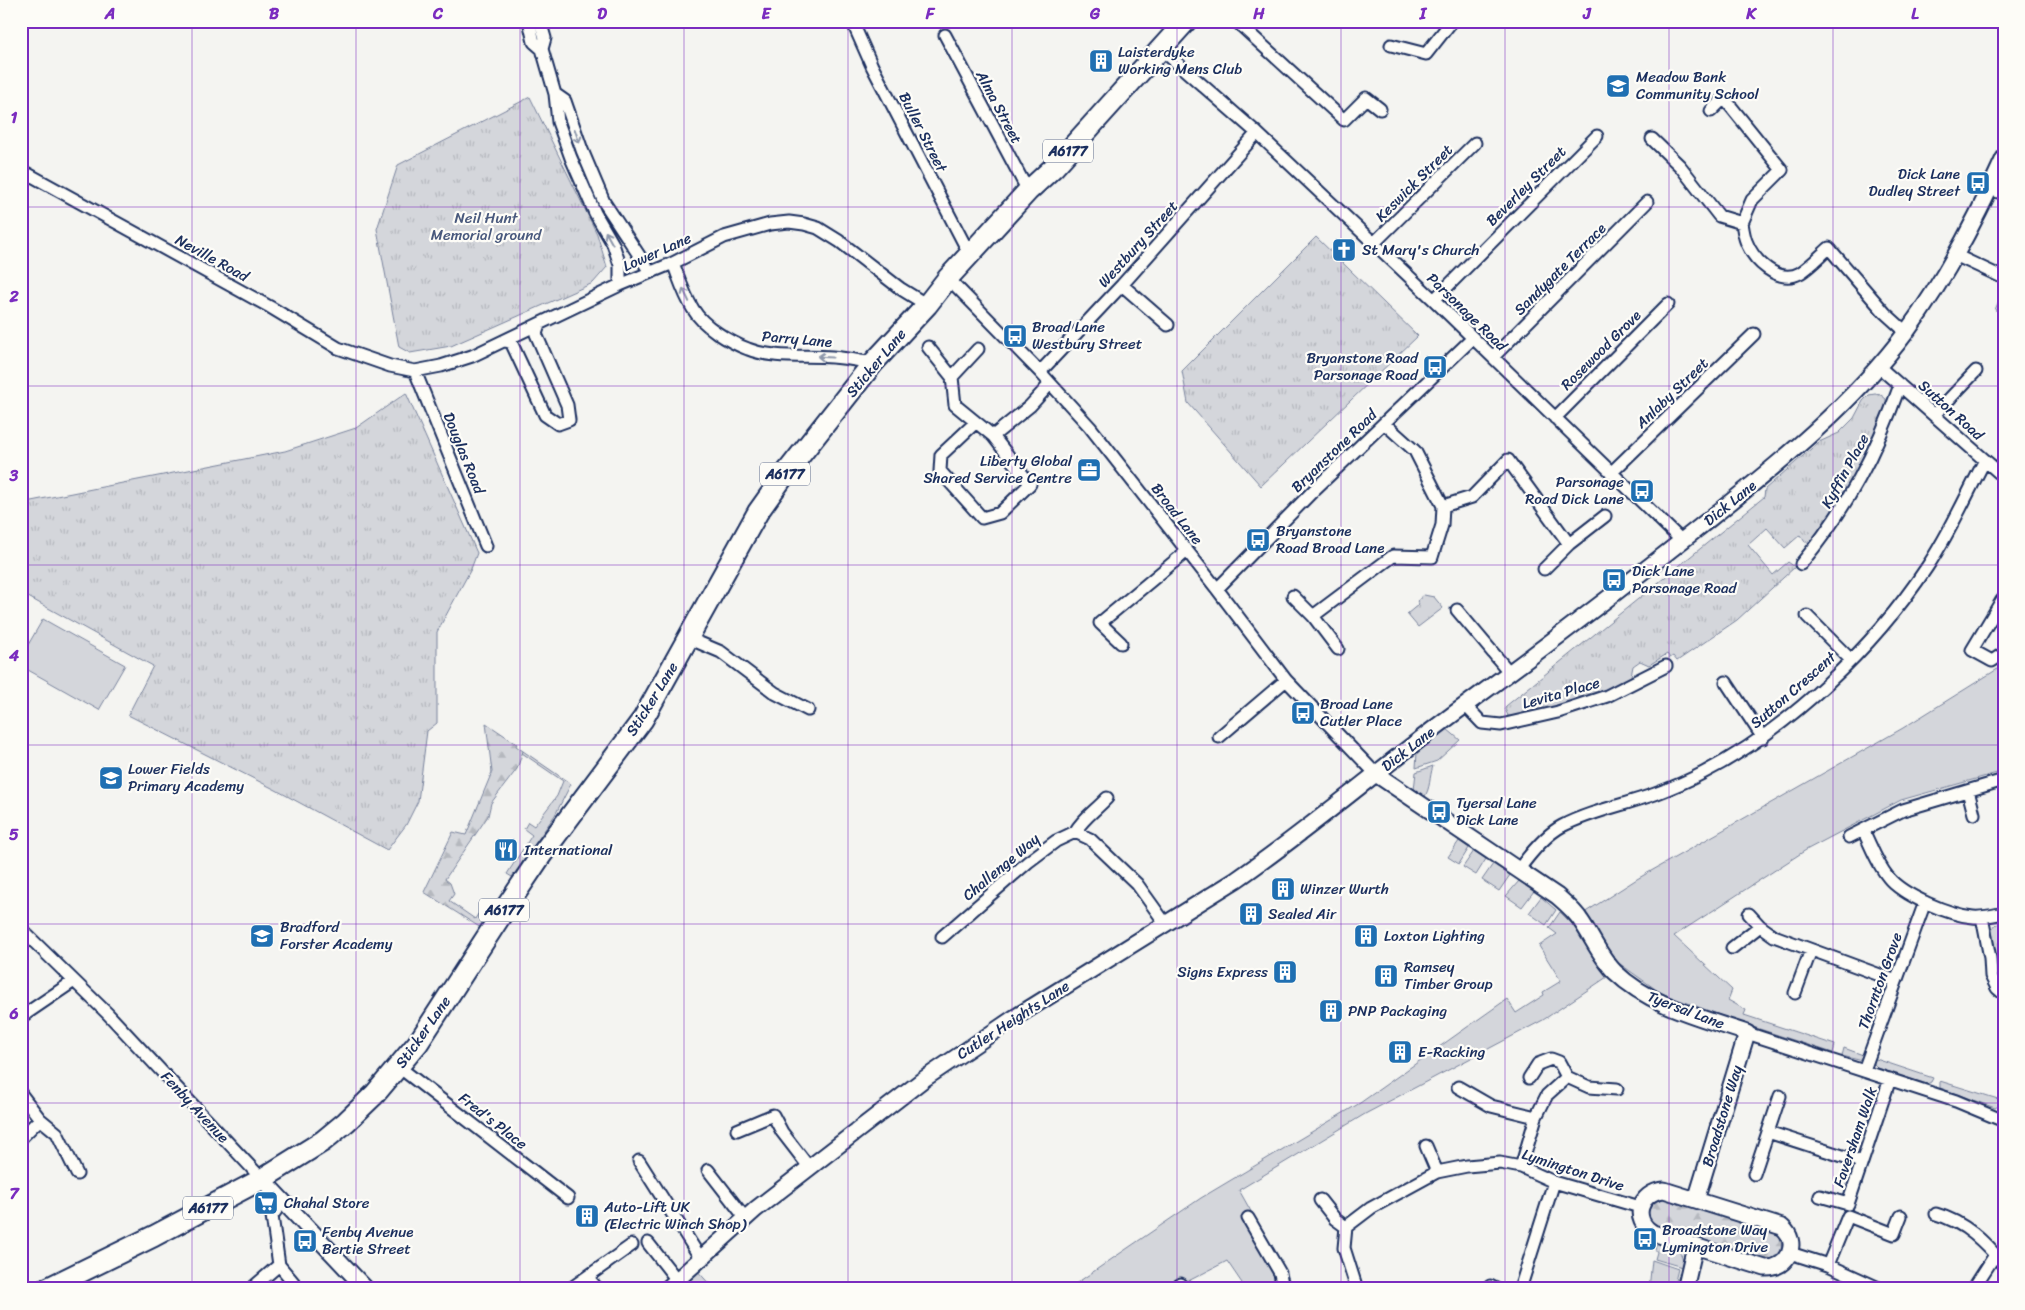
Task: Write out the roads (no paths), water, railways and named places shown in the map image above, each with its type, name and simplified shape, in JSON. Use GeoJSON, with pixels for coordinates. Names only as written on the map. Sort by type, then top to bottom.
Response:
{"type":"FeatureCollection","features":[{"type":"Feature","properties":{"kind":"highway","name":"Sticker Lane"},"geometry":{"type":"LineString","coordinates":[[46,1289],[154,1236],[262,1179],[323,1140],[346,1122],[399,1067],[418,1043],[504,909],[542,854],[643,718],[758,512],[873,363],[927,305],[948,278],[1028,191],[1054,168],[1186,21]]}},
{"type":"Feature","properties":{"kind":"street"},"geometry":{"type":"LineString","coordinates":[[529,21],[534,42],[542,49]]}},
{"type":"Feature","properties":{"kind":"street"},"geometry":{"type":"LineString","coordinates":[[540,21],[545,38],[542,49],[555,94],[558,122],[571,158],[595,213],[612,244],[620,265],[620,284]]}},
{"type":"Feature","properties":{"kind":"street","name":"Buller Street"},"geometry":{"type":"LineString","coordinates":[[852,21],[872,66],[947,214],[970,255]]}},
{"type":"Feature","properties":{"kind":"street"},"geometry":{"type":"LineString","coordinates":[[1236,21],[1344,120],[1366,98],[1380,109]]}},
{"type":"Feature","properties":{"kind":"street"},"geometry":{"type":"LineString","coordinates":[[1391,46],[1426,54],[1452,21]]}},
{"type":"Feature","properties":{"kind":"street","name":"Alma Street"},"geometry":{"type":"LineString","coordinates":[[945,36],[1028,191]]}},
{"type":"Feature","properties":{"kind":"street","name":"Parsonage Road"},"geometry":{"type":"LineString","coordinates":[[1161,48],[1257,133],[1374,243],[1682,541]]}},
{"type":"Feature","properties":{"kind":"street"},"geometry":{"type":"LineString","coordinates":[[555,94],[565,101],[582,150],[604,202],[650,272]]}},
{"type":"Feature","properties":{"kind":"street"},"geometry":{"type":"LineString","coordinates":[[1711,111],[1724,98],[1782,170],[1752,200],[1742,222],[1746,243],[1760,262],[1772,274],[1786,276],[1799,274],[1829,248],[1885,313],[1906,332]]}},
{"type":"Feature","properties":{"kind":"street","name":"Westbury Street"},"geometry":{"type":"LineString","coordinates":[[1040,372],[1122,285],[1257,133]]}},
{"type":"Feature","properties":{"kind":"street","name":"Beverley Street"},"geometry":{"type":"LineString","coordinates":[[1434,300],[1597,136]]}},
{"type":"Feature","properties":{"kind":"street"},"geometry":{"type":"LineString","coordinates":[[1652,139],[1680,166],[1719,216],[1742,222]]}},
{"type":"Feature","properties":{"kind":"street","name":"Keswick Street"},"geometry":{"type":"LineString","coordinates":[[1374,243],[1475,143]]}},
{"type":"Feature","properties":{"kind":"street","name":"Dick Lane"},"geometry":{"type":"LineString","coordinates":[[1376,774],[1465,705],[1616,593],[1788,455],[1836,412],[1878,366],[1906,332],[1927,302],[1997,191],[2004,158]]}},
{"type":"Feature","properties":{"kind":"street","name":"Neville Road"},"geometry":{"type":"LineString","coordinates":[[21,170],[270,307],[338,348],[390,366]]}},
{"type":"Feature","properties":{"kind":"street","name":"Sandygate Terrace"},"geometry":{"type":"LineString","coordinates":[[1493,357],[1648,202]]}},
{"type":"Feature","properties":{"kind":"street","name":"Lower Lane"},"geometry":{"type":"LineString","coordinates":[[390,366],[414,371],[441,366],[472,356],[620,284],[673,262],[724,237],[779,222],[804,224],[818,228],[874,270],[927,305]]}},
{"type":"Feature","properties":{"kind":"street"},"geometry":{"type":"LineString","coordinates":[[1955,255],[2004,278]]}},
{"type":"Feature","properties":{"kind":"street","name":"Parry Lane"},"geometry":{"type":"LineString","coordinates":[[673,262],[684,291],[700,318],[748,350],[778,355],[832,357],[873,363]]}},
{"type":"Feature","properties":{"kind":"street","name":"Broad Lane"},"geometry":{"type":"LineString","coordinates":[[948,278],[1040,372],[1090,427],[1218,589],[1286,680],[1376,774]]}},
{"type":"Feature","properties":{"kind":"street"},"geometry":{"type":"LineString","coordinates":[[1122,285],[1168,325]]}},
{"type":"Feature","properties":{"kind":"street","name":"Rosewood Grove"},"geometry":{"type":"LineString","coordinates":[[1555,418],[1668,304]]}},
{"type":"Feature","properties":{"kind":"street"},"geometry":{"type":"LineString","coordinates":[[505,340],[511,342],[545,416],[558,424],[569,420],[567,404],[536,334],[539,325]]}},
{"type":"Feature","properties":{"kind":"street","name":"Anlaby Street"},"geometry":{"type":"LineString","coordinates":[[1611,473],[1754,334]]}},
{"type":"Feature","properties":{"kind":"street","name":"Bryanstone Road"},"geometry":{"type":"LineString","coordinates":[[1218,589],[1315,489],[1473,338]]}},
{"type":"Feature","properties":{"kind":"street"},"geometry":{"type":"LineString","coordinates":[[928,346],[952,377],[955,405],[993,436],[1030,484],[1000,513],[982,518],[940,471],[941,455],[975,423]]}},
{"type":"Feature","properties":{"kind":"street"},"geometry":{"type":"LineString","coordinates":[[952,377],[978,349]]}},
{"type":"Feature","properties":{"kind":"street","name":"Sutton Road"},"geometry":{"type":"LineString","coordinates":[[1878,366],[2004,477]]}},
{"type":"Feature","properties":{"kind":"street","name":"Douglas Road"},"geometry":{"type":"LineString","coordinates":[[414,371],[486,546]]}},
{"type":"Feature","properties":{"kind":"street"},"geometry":{"type":"LineString","coordinates":[[1934,415],[1976,371]]}},
{"type":"Feature","properties":{"kind":"street"},"geometry":{"type":"LineString","coordinates":[[993,436],[1030,406],[1050,384]]}},
{"type":"Feature","properties":{"kind":"street","name":"Kyffin Place"},"geometry":{"type":"LineString","coordinates":[[1801,564],[1826,534],[1869,462],[1885,427],[1900,385]]}},
{"type":"Feature","properties":{"kind":"street"},"geometry":{"type":"LineString","coordinates":[[1313,616],[1393,556],[1432,557],[1442,525],[1443,506],[1415,451],[1385,424]]}},
{"type":"Feature","properties":{"kind":"street"},"geometry":{"type":"LineString","coordinates":[[1443,506],[1472,497],[1508,460],[1569,544]]}},
{"type":"Feature","properties":{"kind":"street","name":"Sutton Crescent"},"geometry":{"type":"LineString","coordinates":[[1519,869],[1532,852],[1560,827],[1607,808],[1656,794],[1696,776],[1763,738],[1800,708],[1851,660],[1900,606],[1928,566],[1985,460]]}},
{"type":"Feature","properties":{"kind":"street"},"geometry":{"type":"LineString","coordinates":[[1544,569],[1569,544],[1605,516]]}},
{"type":"Feature","properties":{"kind":"street"},"geometry":{"type":"LineString","coordinates":[[1121,643],[1100,623],[1187,551]]}},
{"type":"Feature","properties":{"kind":"street"},"geometry":{"type":"LineString","coordinates":[[1293,596],[1313,616],[1338,649]]}},
{"type":"Feature","properties":{"kind":"street"},"geometry":{"type":"LineString","coordinates":[[2002,600],[1972,650],[1992,661],[2004,654]]}},
{"type":"Feature","properties":{"kind":"street"},"geometry":{"type":"LineString","coordinates":[[1457,610],[1510,673]]}},
{"type":"Feature","properties":{"kind":"street"},"geometry":{"type":"LineString","coordinates":[[1807,616],[1851,660]]}},
{"type":"Feature","properties":{"kind":"street"},"geometry":{"type":"LineString","coordinates":[[688,638],[721,652],[774,693],[808,710]]}},
{"type":"Feature","properties":{"kind":"street","name":"Levita Place"},"geometry":{"type":"LineString","coordinates":[[1465,705],[1482,723],[1501,725],[1558,712],[1607,696],[1666,666]]}},
{"type":"Feature","properties":{"kind":"street"},"geometry":{"type":"LineString","coordinates":[[1219,737],[1286,680]]}},
{"type":"Feature","properties":{"kind":"street"},"geometry":{"type":"LineString","coordinates":[[1726,682],[1763,738]]}},
{"type":"Feature","properties":{"kind":"street","name":"Tyersal Lane"},"geometry":{"type":"LineString","coordinates":[[1376,774],[1544,885],[1579,918],[1609,965],[1628,983],[1648,996],[1685,1012],[1956,1101],[2004,1120]]}},
{"type":"Feature","properties":{"kind":"street","name":"Cutler Heights Lane"},"geometry":{"type":"LineString","coordinates":[[672,1284],[746,1219],[924,1079],[987,1035],[1271,856],[1376,774]]}},
{"type":"Feature","properties":{"kind":"street"},"geometry":{"type":"LineString","coordinates":[[1848,837],[1902,810],[2004,780]]}},
{"type":"Feature","properties":{"kind":"street"},"geometry":{"type":"LineString","coordinates":[[1968,791],[1974,814]]}},
{"type":"Feature","properties":{"kind":"street"},"geometry":{"type":"LineString","coordinates":[[1107,798],[1096,810],[1082,820],[1075,832],[1090,839],[1137,884],[1165,923]]}},
{"type":"Feature","properties":{"kind":"street"},"geometry":{"type":"LineString","coordinates":[[1863,830],[1887,877],[1899,888],[1925,902],[1960,914],[1982,917],[2004,913]]}},
{"type":"Feature","properties":{"kind":"street","name":"Challenge Way"},"geometry":{"type":"LineString","coordinates":[[942,937],[1028,862],[1056,841],[1075,832]]}},
{"type":"Feature","properties":{"kind":"street","name":"Thornton Grove"},"geometry":{"type":"LineString","coordinates":[[1864,1070],[1925,902]]}},
{"type":"Feature","properties":{"kind":"street"},"geometry":{"type":"LineString","coordinates":[[1750,914],[1760,926],[1774,936],[1896,980]]}},
{"type":"Feature","properties":{"kind":"street"},"geometry":{"type":"LineString","coordinates":[[1982,917],[1992,976],[1997,988],[2004,994]]}},
{"type":"Feature","properties":{"kind":"street"},"geometry":{"type":"LineString","coordinates":[[1732,948],[1760,926]]}},
{"type":"Feature","properties":{"kind":"street","name":"Fenby Avenue"},"geometry":{"type":"LineString","coordinates":[[21,929],[108,1014],[282,1202],[366,1289]]}},
{"type":"Feature","properties":{"kind":"street"},"geometry":{"type":"LineString","coordinates":[[1795,993],[1811,950]]}},
{"type":"Feature","properties":{"kind":"street"},"geometry":{"type":"LineString","coordinates":[[21,1017],[74,981]]}},
{"type":"Feature","properties":{"kind":"street","name":"Broadstone Way"},"geometry":{"type":"LineString","coordinates":[[1696,1200],[1748,1032]]}},
{"type":"Feature","properties":{"kind":"street"},"geometry":{"type":"LineString","coordinates":[[1529,1078],[1538,1064],[1551,1059],[1559,1062],[1566,1077],[1589,1086],[1616,1089]]}},
{"type":"Feature","properties":{"kind":"street","name":"Fred's Place"},"geometry":{"type":"LineString","coordinates":[[399,1067],[568,1198]]}},
{"type":"Feature","properties":{"kind":"street"},"geometry":{"type":"LineString","coordinates":[[1521,1167],[1536,1116],[1547,1094],[1566,1077]]}},
{"type":"Feature","properties":{"kind":"street","name":"Faversham Walk"},"geometry":{"type":"LineString","coordinates":[[1820,1196],[1848,1204],[1890,1080]]}},
{"type":"Feature","properties":{"kind":"street"},"geometry":{"type":"LineString","coordinates":[[1458,1087],[1491,1106],[1536,1116]]}},
{"type":"Feature","properties":{"kind":"street"},"geometry":{"type":"LineString","coordinates":[[21,1094],[40,1119],[57,1133],[77,1174]]}},
{"type":"Feature","properties":{"kind":"street"},"geometry":{"type":"LineString","coordinates":[[1754,1174],[1780,1096]]}},
{"type":"Feature","properties":{"kind":"street"},"geometry":{"type":"LineString","coordinates":[[736,1130],[773,1115],[782,1132],[809,1168]]}},
{"type":"Feature","properties":{"kind":"street"},"geometry":{"type":"LineString","coordinates":[[21,1138],[40,1119]]}},
{"type":"Feature","properties":{"kind":"street"},"geometry":{"type":"LineString","coordinates":[[1768,1132],[1861,1162]]}},
{"type":"Feature","properties":{"kind":"street"},"geometry":{"type":"LineString","coordinates":[[1426,1146],[1437,1172]]}},
{"type":"Feature","properties":{"kind":"street"},"geometry":{"type":"LineString","coordinates":[[639,1161],[701,1259]]}},
{"type":"Feature","properties":{"kind":"street","name":"Lymington Drive"},"geometry":{"type":"LineString","coordinates":[[1346,1227],[1372,1208],[1437,1172],[1468,1166],[1500,1163],[1521,1167],[1554,1182],[1640,1207]]}},
{"type":"Feature","properties":{"kind":"street"},"geometry":{"type":"LineString","coordinates":[[708,1170],[746,1219]]}},
{"type":"Feature","properties":{"kind":"street"},"geometry":{"type":"LineString","coordinates":[[1520,1289],[1554,1182]]}},
{"type":"Feature","properties":{"kind":"street"},"geometry":{"type":"LineString","coordinates":[[1658,1191],[1670,1192],[1782,1227],[1791,1240],[1790,1253],[1781,1264],[1765,1268],[1648,1230],[1641,1221],[1640,1207],[1648,1195],[1658,1191]]}},
{"type":"Feature","properties":{"kind":"street"},"geometry":{"type":"LineString","coordinates":[[1320,1200],[1335,1219],[1346,1227],[1344,1248],[1357,1289]]}},
{"type":"Feature","properties":{"kind":"street"},"geometry":{"type":"LineString","coordinates":[[282,1202],[272,1216],[280,1264],[299,1289]]}},
{"type":"Feature","properties":{"kind":"street"},"geometry":{"type":"LineString","coordinates":[[1936,1214],[1964,1226],[1995,1254],[2004,1265]]}},
{"type":"Feature","properties":{"kind":"street"},"geometry":{"type":"LineString","coordinates":[[1828,1265],[1848,1216],[1894,1234],[1901,1216]]}},
{"type":"Feature","properties":{"kind":"street"},"geometry":{"type":"LineString","coordinates":[[1248,1218],[1280,1273],[1283,1289]]}},
{"type":"Feature","properties":{"kind":"street"},"geometry":{"type":"LineString","coordinates":[[648,1243],[672,1284]]}},
{"type":"Feature","properties":{"kind":"street"},"geometry":{"type":"LineString","coordinates":[[570,1289],[632,1245]]}},
{"type":"Feature","properties":{"kind":"street"},"geometry":{"type":"LineString","coordinates":[[1685,1289],[1695,1246]]}},
{"type":"Feature","properties":{"kind":"street"},"geometry":{"type":"LineString","coordinates":[[1790,1253],[1828,1265],[1860,1284],[1881,1289]]}},
{"type":"Feature","properties":{"kind":"street"},"geometry":{"type":"LineString","coordinates":[[1973,1289],[1995,1254]]}},
{"type":"Feature","properties":{"kind":"street"},"geometry":{"type":"LineString","coordinates":[[251,1289],[280,1264]]}},
{"type":"Feature","properties":{"kind":"street"},"geometry":{"type":"LineString","coordinates":[[587,1277],[598,1289]]}},
{"type":"Feature","properties":{"kind":"place","name":"Laisterdyke Working Mens Club"},"geometry":{"type":"Point","coordinates":[1101,61]}},
{"type":"Feature","properties":{"kind":"place","name":"Meadow Bank Community School"},"geometry":{"type":"Point","coordinates":[1618,86]}},
{"type":"Feature","properties":{"kind":"place","name":"Dick Lane Dudley Street"},"geometry":{"type":"Point","coordinates":[1978,183]}},
{"type":"Feature","properties":{"kind":"place","name":"St Mary's Church"},"geometry":{"type":"Point","coordinates":[1344,250]}},
{"type":"Feature","properties":{"kind":"place","name":"Broad Lane Westbury Street"},"geometry":{"type":"Point","coordinates":[1015,336]}},
{"type":"Feature","properties":{"kind":"place","name":"Bryanstone Road Parsonage Road"},"geometry":{"type":"Point","coordinates":[1435,367]}},
{"type":"Feature","properties":{"kind":"place","name":"Liberty Global Shared Service Centre"},"geometry":{"type":"Point","coordinates":[1089,470]}},
{"type":"Feature","properties":{"kind":"place","name":"Parsonage Road Dick Lane"},"geometry":{"type":"Point","coordinates":[1642,491]}},
{"type":"Feature","properties":{"kind":"place","name":"Bryanstone Road Broad Lane"},"geometry":{"type":"Point","coordinates":[1258,540]}},
{"type":"Feature","properties":{"kind":"place","name":"Dick Lane Parsonage Road"},"geometry":{"type":"Point","coordinates":[1614,580]}},
{"type":"Feature","properties":{"kind":"place","name":"Broad Lane Cutler Place"},"geometry":{"type":"Point","coordinates":[1303,713]}},
{"type":"Feature","properties":{"kind":"place","name":"Lower Fields Primary Academy"},"geometry":{"type":"Point","coordinates":[111,778]}},
{"type":"Feature","properties":{"kind":"place","name":"Tyersal Lane Dick Lane"},"geometry":{"type":"Point","coordinates":[1439,812]}},
{"type":"Feature","properties":{"kind":"place","name":"International"},"geometry":{"type":"Point","coordinates":[506,850]}},
{"type":"Feature","properties":{"kind":"place","name":"Winzer Wurth"},"geometry":{"type":"Point","coordinates":[1283,889]}},
{"type":"Feature","properties":{"kind":"place","name":"Sealed Air"},"geometry":{"type":"Point","coordinates":[1251,914]}},
{"type":"Feature","properties":{"kind":"place","name":"Bradford Forster Academy"},"geometry":{"type":"Point","coordinates":[262,936]}},
{"type":"Feature","properties":{"kind":"place","name":"Loxton Lighting"},"geometry":{"type":"Point","coordinates":[1366,936]}},
{"type":"Feature","properties":{"kind":"place","name":"Signs Express"},"geometry":{"type":"Point","coordinates":[1285,972]}},
{"type":"Feature","properties":{"kind":"place","name":"Ramsey Timber Group"},"geometry":{"type":"Point","coordinates":[1386,976]}},
{"type":"Feature","properties":{"kind":"place","name":"PNP Packaging"},"geometry":{"type":"Point","coordinates":[1331,1011]}},
{"type":"Feature","properties":{"kind":"place","name":"E-Racking"},"geometry":{"type":"Point","coordinates":[1400,1052]}},
{"type":"Feature","properties":{"kind":"place","name":"Chahal Store"},"geometry":{"type":"Point","coordinates":[266,1203]}},
{"type":"Feature","properties":{"kind":"place","name":"Auto-Lift UK (Electric Winch Shop)"},"geometry":{"type":"Point","coordinates":[587,1216]}},
{"type":"Feature","properties":{"kind":"place","name":"Broadstone Way Lymington Drive"},"geometry":{"type":"Point","coordinates":[1645,1239]}},
{"type":"Feature","properties":{"kind":"place","name":"Fenby Avenue Bertie Street"},"geometry":{"type":"Point","coordinates":[305,1241]}},
{"type":"Feature","properties":{"kind":"park label","name":"Neil Hunt Memorial ground"},"geometry":{"type":"Point","coordinates":[486,226]}}]}
